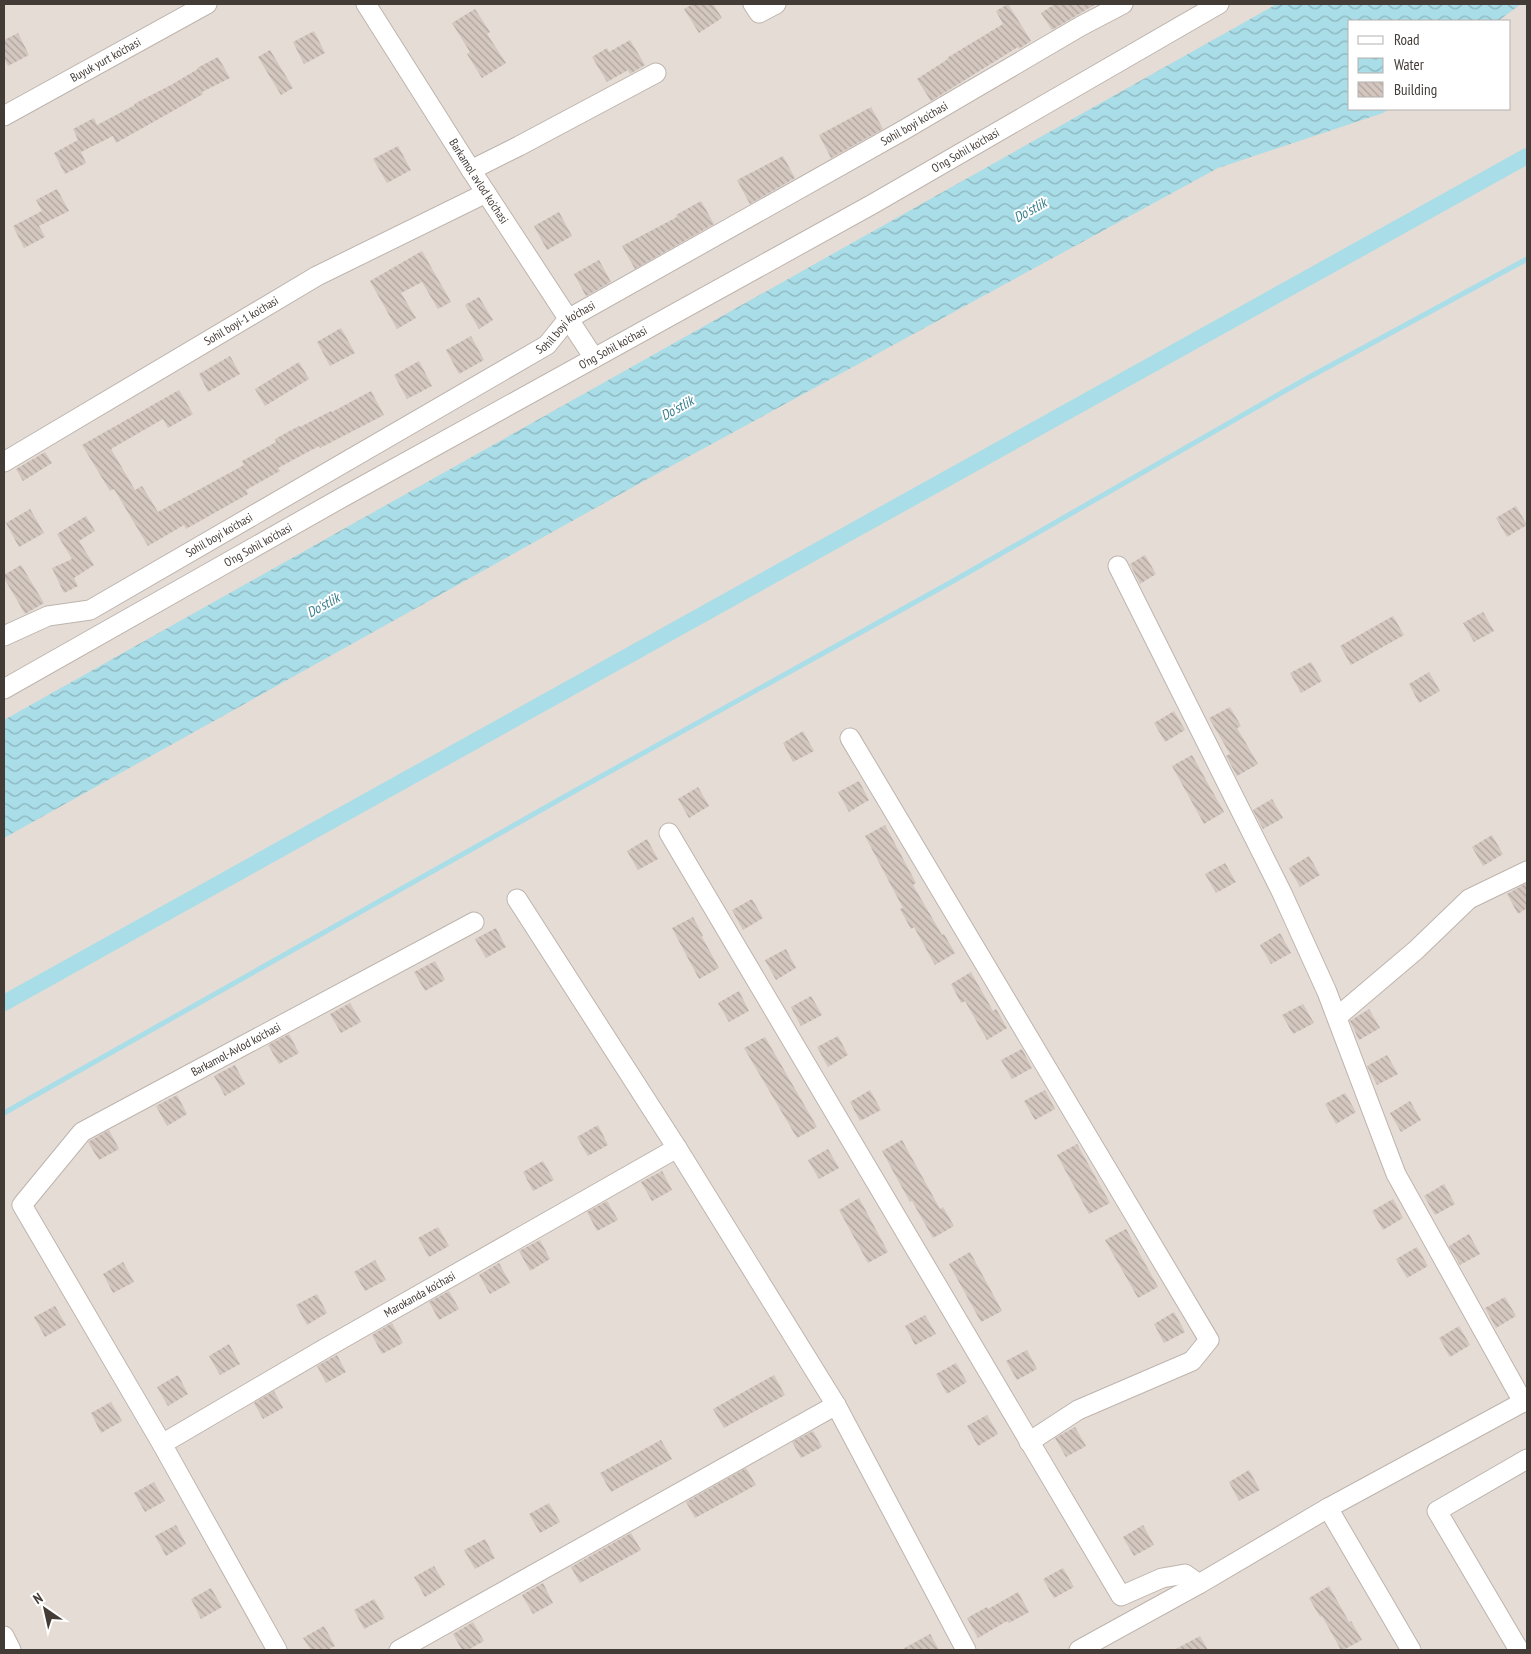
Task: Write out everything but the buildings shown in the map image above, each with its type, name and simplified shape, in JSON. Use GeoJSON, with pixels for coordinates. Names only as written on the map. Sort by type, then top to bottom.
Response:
{"type":"FeatureCollection","features":[{"type":"Feature","properties":{"kind":"street","name":"Buyuk yurt ko'chasi"},"geometry":{"type":"LineString","coordinates":[[4,116],[207,4]]}},
{"type":"Feature","properties":{"kind":"street","name":"Barkamol avlod ko'chasi"},"geometry":{"type":"LineString","coordinates":[[366,4],[470,170],[594,358]]}},
{"type":"Feature","properties":{"kind":"street"},"geometry":{"type":"LineString","coordinates":[[756,8],[776,4]]}},
{"type":"Feature","properties":{"kind":"street","name":"Sohil boyi ko'chasi"},"geometry":{"type":"LineString","coordinates":[[4,636],[48,616],[90,610],[547,345],[568,319],[902,132],[1081,26],[1123,4]]}},
{"type":"Feature","properties":{"kind":"street","name":"O'ng Sohil ko'chasi"},"geometry":{"type":"LineString","coordinates":[[4,690],[334,502],[871,205],[1219,4]]}},
{"type":"Feature","properties":{"kind":"street"},"geometry":{"type":"LineString","coordinates":[[470,170],[656,73]]}},
{"type":"Feature","properties":{"kind":"street","name":"Sohil boyi-1 ko'chasi"},"geometry":{"type":"LineString","coordinates":[[4,462],[317,276],[486,193]]}},
{"type":"Feature","properties":{"kind":"street"},"geometry":{"type":"LineString","coordinates":[[1078,1650],[1199,1584],[1328,1508],[1525,1401],[1396,1174],[1327,992],[1282,893],[1118,566]]}},
{"type":"Feature","properties":{"kind":"street"},"geometry":{"type":"LineString","coordinates":[[850,738],[1209,1340],[1192,1361],[1078,1410],[1029,1442]]}},
{"type":"Feature","properties":{"kind":"street"},"geometry":{"type":"LineString","coordinates":[[669,833],[1120,1596],[1162,1578],[1185,1574],[1199,1584]]}},
{"type":"Feature","properties":{"kind":"street"},"geometry":{"type":"LineString","coordinates":[[1337,1017],[1416,950],[1469,899],[1527,872]]}},
{"type":"Feature","properties":{"kind":"street"},"geometry":{"type":"LineString","coordinates":[[518,899],[678,1148],[836,1406],[966,1650]]}},
{"type":"Feature","properties":{"kind":"street","name":"Barkamol-Avlod ko'chasi"},"geometry":{"type":"LineString","coordinates":[[162,1444],[22,1205],[82,1132],[474,922]]}},
{"type":"Feature","properties":{"kind":"street","name":"Marokanda ko'chasi"},"geometry":{"type":"LineString","coordinates":[[162,1444],[332,1344],[678,1148]]}},
{"type":"Feature","properties":{"kind":"street"},"geometry":{"type":"LineString","coordinates":[[399,1650],[836,1406]]}},
{"type":"Feature","properties":{"kind":"street"},"geometry":{"type":"LineString","coordinates":[[162,1444],[277,1650]]}},
{"type":"Feature","properties":{"kind":"street"},"geometry":{"type":"LineString","coordinates":[[1519,1650],[1437,1511],[1527,1459]]}},
{"type":"Feature","properties":{"kind":"street"},"geometry":{"type":"LineString","coordinates":[[1328,1508],[1411,1650]]}},
{"type":"Feature","properties":{"kind":"street"},"geometry":{"type":"LineString","coordinates":[[4,1636],[11,1650]]}},
{"type":"Feature","properties":{"kind":"shaded area"},"geometry":{"type":"Polygon","coordinates":[[[4,4],[1527,4],[1527,1650],[4,1650],[4,4]]]}},
{"type":"Feature","properties":{"kind":"water","name":"Do'stlik"},"geometry":{"type":"Polygon","coordinates":[[[1277,4],[1521,4],[1499,20],[1348,20],[1348,110],[1388,110],[1383,113],[1218,168],[642,482],[4,838],[4,720],[1277,4]]]}},
{"type":"Feature","properties":{"kind":"waterway"},"geometry":{"type":"LineString","coordinates":[[4,1003],[1527,156]]}},
{"type":"Feature","properties":{"kind":"waterway"},"geometry":{"type":"LineString","coordinates":[[4,1113],[573,792],[955,580],[1304,380],[1527,259]]}}]}
